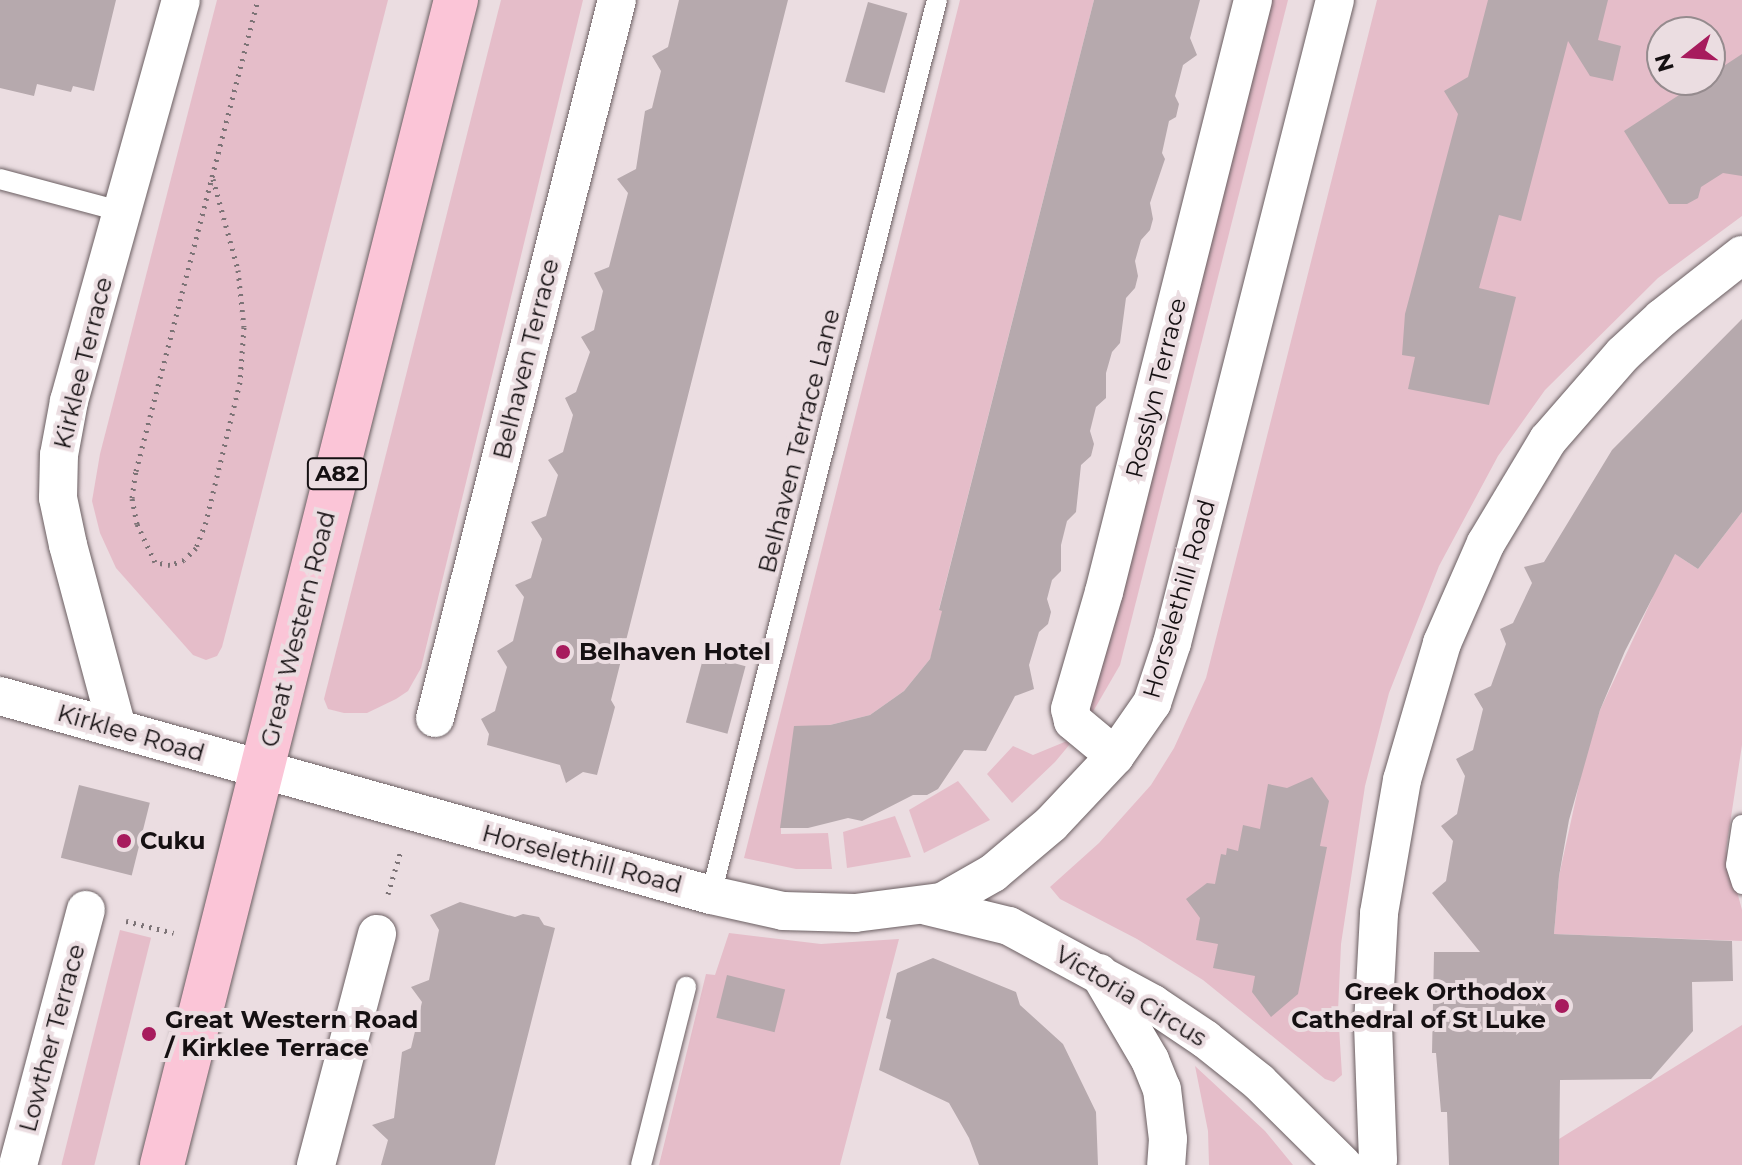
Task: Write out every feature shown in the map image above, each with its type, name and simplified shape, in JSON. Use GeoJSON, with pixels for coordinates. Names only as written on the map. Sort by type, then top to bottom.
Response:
{"type":"FeatureCollection","features":[{"type":"Feature","properties":{"kind":"main road","name":"Great Western Road"},"geometry":{"type":"LineString","coordinates":[[162,1165],[456,0]]}},
{"type":"Feature","properties":{"kind":"street","name":"Kirklee Terrace"},"geometry":{"type":"LineString","coordinates":[[117,728],[58,498],[59,455],[69,401],[181,0]]}},
{"type":"Feature","properties":{"kind":"street","name":"Belhaven Terrace"},"geometry":{"type":"LineString","coordinates":[[435,718],[617,0]]}},
{"type":"Feature","properties":{"kind":"street","name":"Rosslyn Terrace"},"geometry":{"type":"LineString","coordinates":[[1115,756],[1073,721],[1070,709],[1104,592],[1253,0]]}},
{"type":"Feature","properties":{"kind":"street","name":"Horselethill Road"},"geometry":{"type":"LineString","coordinates":[[262,772],[711,895],[783,911],[855,913],[927,906],[942,902],[993,873],[1051,824],[1115,756],[1152,703],[1166,665],[1335,0]]}},
{"type":"Feature","properties":{"kind":"street"},"geometry":{"type":"LineString","coordinates":[[1374,1165],[1378,1160],[1374,991],[1386,861],[1421,704],[1451,619],[1486,543],[1548,440],[1623,354],[1673,308],[1742,255]]}},
{"type":"Feature","properties":{"kind":"street","name":"Kirklee Road"},"geometry":{"type":"LineString","coordinates":[[0,696],[262,772]]}},
{"type":"Feature","properties":{"kind":"street","name":"Victoria Circus"},"geometry":{"type":"LineString","coordinates":[[927,906],[1009,926],[1099,973],[1205,1039],[1293,1113],[1343,1165]]}},
{"type":"Feature","properties":{"kind":"street","name":"Lowther Terrace"},"geometry":{"type":"LineString","coordinates":[[18,1165],[86,910]]}},
{"type":"Feature","properties":{"kind":"street"},"geometry":{"type":"LineString","coordinates":[[316,1165],[377,934]]}},
{"type":"Feature","properties":{"kind":"street"},"geometry":{"type":"LineString","coordinates":[[1099,973],[1150,1060],[1162,1089],[1168,1139],[1166,1165]]}},
{"type":"Feature","properties":{"kind":"lane","name":"Belhaven Terrace Lane"},"geometry":{"type":"LineString","coordinates":[[711,895],[937,0]]}},
{"type":"Feature","properties":{"kind":"lane"},"geometry":{"type":"LineString","coordinates":[[0,179],[123,212]]}},
{"type":"Feature","properties":{"kind":"lane"},"geometry":{"type":"LineString","coordinates":[[1742,825],[1736,865],[1742,884]]}},
{"type":"Feature","properties":{"kind":"lane"},"geometry":{"type":"LineString","coordinates":[[641,1165],[686,987]]}},
{"type":"Feature","properties":{"kind":"path"},"geometry":{"type":"LineString","coordinates":[[213,179],[238,270],[244,327],[240,382],[206,522],[196,548],[184,560],[170,565],[155,562],[146,548],[132,498],[136,471],[258,0]]}},
{"type":"Feature","properties":{"kind":"path"},"geometry":{"type":"LineString","coordinates":[[86,910],[218,945]]}},
{"type":"Feature","properties":{"kind":"shaded area"},"geometry":{"type":"Polygon","coordinates":[[[217,0],[388,0],[222,647],[217,656],[206,660],[193,655],[116,568],[100,533],[92,501],[100,454],[217,0]]]}},
{"type":"Feature","properties":{"kind":"shaded area"},"geometry":{"type":"Polygon","coordinates":[[[501,0],[583,0],[421,668],[408,691],[396,699],[367,713],[344,713],[328,709],[324,699],[501,0]]]}},
{"type":"Feature","properties":{"kind":"shaded area"},"geometry":{"type":"Polygon","coordinates":[[[960,0],[1094,0],[939,609],[945,612],[930,659],[904,691],[870,715],[830,725],[781,822],[781,834],[828,833],[832,869],[796,869],[744,858],[960,0]]]}},
{"type":"Feature","properties":{"kind":"shaded area"},"geometry":{"type":"Polygon","coordinates":[[[1271,0],[1288,0],[1120,665],[1091,715],[1089,710],[1271,0]]]}},
{"type":"Feature","properties":{"kind":"shaded area"},"geometry":{"type":"Polygon","coordinates":[[[1377,0],[1742,0],[1742,216],[1658,278],[1545,390],[1498,456],[1439,566],[1389,693],[1365,786],[1341,944],[1338,1011],[1342,1075],[1334,1082],[1325,1079],[1203,980],[1137,939],[1060,899],[1050,887],[1099,843],[1151,785],[1174,748],[1206,678],[1377,0]]]}},
{"type":"Feature","properties":{"kind":"shaded area"},"geometry":{"type":"Polygon","coordinates":[[[1742,512],[1742,745],[1726,850],[1742,910],[1742,941],[1554,934],[1559,876],[1583,766],[1600,710],[1652,599],[1666,548],[1698,569],[1742,512]]]}},
{"type":"Feature","properties":{"kind":"shaded area"},"geometry":{"type":"Polygon","coordinates":[[[1067,741],[1070,744],[1055,762],[1012,803],[987,774],[1013,746],[1033,755],[1067,741]]]}},
{"type":"Feature","properties":{"kind":"shaded area"},"geometry":{"type":"Polygon","coordinates":[[[958,781],[990,820],[924,853],[909,810],[958,781]]]}},
{"type":"Feature","properties":{"kind":"shaded area"},"geometry":{"type":"Polygon","coordinates":[[[895,816],[911,857],[847,868],[843,832],[895,816]]]}},
{"type":"Feature","properties":{"kind":"shaded area"},"geometry":{"type":"Polygon","coordinates":[[[120,930],[151,938],[94,1165],[61,1165],[120,930]]]}},
{"type":"Feature","properties":{"kind":"shaded area"},"geometry":{"type":"Polygon","coordinates":[[[729,933],[821,944],[899,939],[840,1165],[659,1165],[706,974],[715,975],[729,933]]]}},
{"type":"Feature","properties":{"kind":"shaded area"},"geometry":{"type":"Polygon","coordinates":[[[1742,1025],[1742,1165],[1500,1165],[1559,1139],[1742,1025]]]}},
{"type":"Feature","properties":{"kind":"shaded area"},"geometry":{"type":"Polygon","coordinates":[[[1195,1066],[1265,1131],[1293,1165],[1209,1165],[1208,1131],[1195,1066]]]}},
{"type":"Feature","properties":{"kind":"building"},"geometry":{"type":"Polygon","coordinates":[[[0,0],[116,0],[94,91],[73,86],[71,92],[37,84],[34,96],[0,88],[0,0]]]}},
{"type":"Feature","properties":{"kind":"building"},"geometry":{"type":"Polygon","coordinates":[[[679,0],[788,0],[611,700],[615,707],[597,775],[583,772],[566,783],[560,765],[487,745],[489,734],[481,719],[495,711],[507,667],[497,651],[513,641],[524,597],[515,585],[531,578],[542,539],[531,522],[546,516],[558,475],[548,460],[563,452],[573,415],[565,398],[576,392],[590,352],[581,337],[594,330],[603,291],[594,273],[609,267],[628,193],[617,179],[636,169],[645,111],[652,108],[661,71],[652,56],[668,47],[679,0]]]}},
{"type":"Feature","properties":{"kind":"building"},"geometry":{"type":"Polygon","coordinates":[[[1094,0],[1200,0],[1190,38],[1197,55],[1183,65],[1175,96],[1179,104],[1176,117],[1169,121],[1162,153],[1165,159],[1150,203],[1153,219],[1150,230],[1141,240],[1135,261],[1138,276],[1135,288],[1126,298],[1120,343],[1112,352],[1106,373],[1106,398],[1096,407],[1090,431],[1094,444],[1091,456],[1081,465],[1076,512],[1067,521],[1061,545],[1061,571],[1052,580],[1047,599],[1051,612],[1048,624],[1039,632],[1029,665],[1034,689],[1015,696],[986,751],[964,750],[938,789],[927,795],[913,795],[862,821],[848,818],[808,828],[780,828],[794,726],[830,725],[870,715],[904,691],[930,659],[942,611],[939,610],[1094,0]]]}},
{"type":"Feature","properties":{"kind":"building"},"geometry":{"type":"Polygon","coordinates":[[[1488,0],[1608,0],[1598,40],[1621,46],[1613,81],[1590,76],[1568,41],[1521,221],[1499,215],[1479,288],[1516,297],[1489,405],[1408,389],[1415,357],[1402,355],[1405,314],[1458,114],[1444,91],[1468,77],[1488,0]]]}},
{"type":"Feature","properties":{"kind":"building"},"geometry":{"type":"Polygon","coordinates":[[[868,2],[907,13],[885,93],[845,82],[868,2]]]}},
{"type":"Feature","properties":{"kind":"building"},"geometry":{"type":"Polygon","coordinates":[[[1742,54],[1742,176],[1723,173],[1701,187],[1698,198],[1687,204],[1669,204],[1624,131],[1678,96],[1726,96],[1726,64],[1742,54]]]}},
{"type":"Feature","properties":{"kind":"building"},"geometry":{"type":"Polygon","coordinates":[[[1742,319],[1742,512],[1698,569],[1675,554],[1625,651],[1600,710],[1569,820],[1559,876],[1554,934],[1732,941],[1733,981],[1692,982],[1693,1031],[1651,1079],[1560,1080],[1559,1165],[1449,1165],[1447,1112],[1441,1112],[1436,1053],[1432,1053],[1434,952],[1480,952],[1432,893],[1446,881],[1453,841],[1441,826],[1457,814],[1465,776],[1456,759],[1473,750],[1483,709],[1474,694],[1491,686],[1506,644],[1500,629],[1513,623],[1532,583],[1524,567],[1544,562],[1612,450],[1742,319]]]}},
{"type":"Feature","properties":{"kind":"building"},"geometry":{"type":"Polygon","coordinates":[[[704,655],[746,666],[727,734],[686,723],[704,655]]]}},
{"type":"Feature","properties":{"kind":"building"},"geometry":{"type":"Polygon","coordinates":[[[1312,777],[1329,801],[1320,846],[1327,847],[1298,994],[1271,1017],[1252,992],[1255,976],[1213,968],[1218,944],[1196,940],[1200,918],[1186,899],[1207,883],[1215,884],[1221,854],[1226,855],[1227,848],[1238,851],[1243,825],[1260,829],[1268,784],[1287,788],[1312,777]]]}},
{"type":"Feature","properties":{"kind":"building"},"geometry":{"type":"Polygon","coordinates":[[[79,785],[150,803],[132,875],[61,858],[79,785]]]}},
{"type":"Feature","properties":{"kind":"building"},"geometry":{"type":"Polygon","coordinates":[[[460,902],[515,917],[523,914],[539,917],[544,925],[555,928],[495,1165],[381,1165],[388,1140],[372,1125],[394,1118],[402,1052],[411,1048],[422,1002],[411,987],[429,980],[439,930],[430,915],[460,902]]]}},
{"type":"Feature","properties":{"kind":"building"},"geometry":{"type":"Polygon","coordinates":[[[933,958],[1016,992],[1020,1005],[1063,1044],[1096,1112],[1098,1165],[979,1165],[969,1138],[949,1103],[879,1070],[891,1020],[886,1018],[897,973],[933,958]]]}},
{"type":"Feature","properties":{"kind":"building"},"geometry":{"type":"Polygon","coordinates":[[[727,975],[785,990],[775,1032],[716,1018],[727,975]]]}},
{"type":"Feature","properties":{"kind":"place","name":"Belhaven Hotel"},"geometry":{"type":"Point","coordinates":[563,652]}},
{"type":"Feature","properties":{"kind":"place","name":"Cuku"},"geometry":{"type":"Point","coordinates":[124,841]}},
{"type":"Feature","properties":{"kind":"place","name":"Greek Orthodox Cathedral of St Luke"},"geometry":{"type":"Point","coordinates":[1562,1006]}},
{"type":"Feature","properties":{"kind":"place","name":"Great Western Road / Kirklee Terrace"},"geometry":{"type":"Point","coordinates":[149,1034]}}]}
